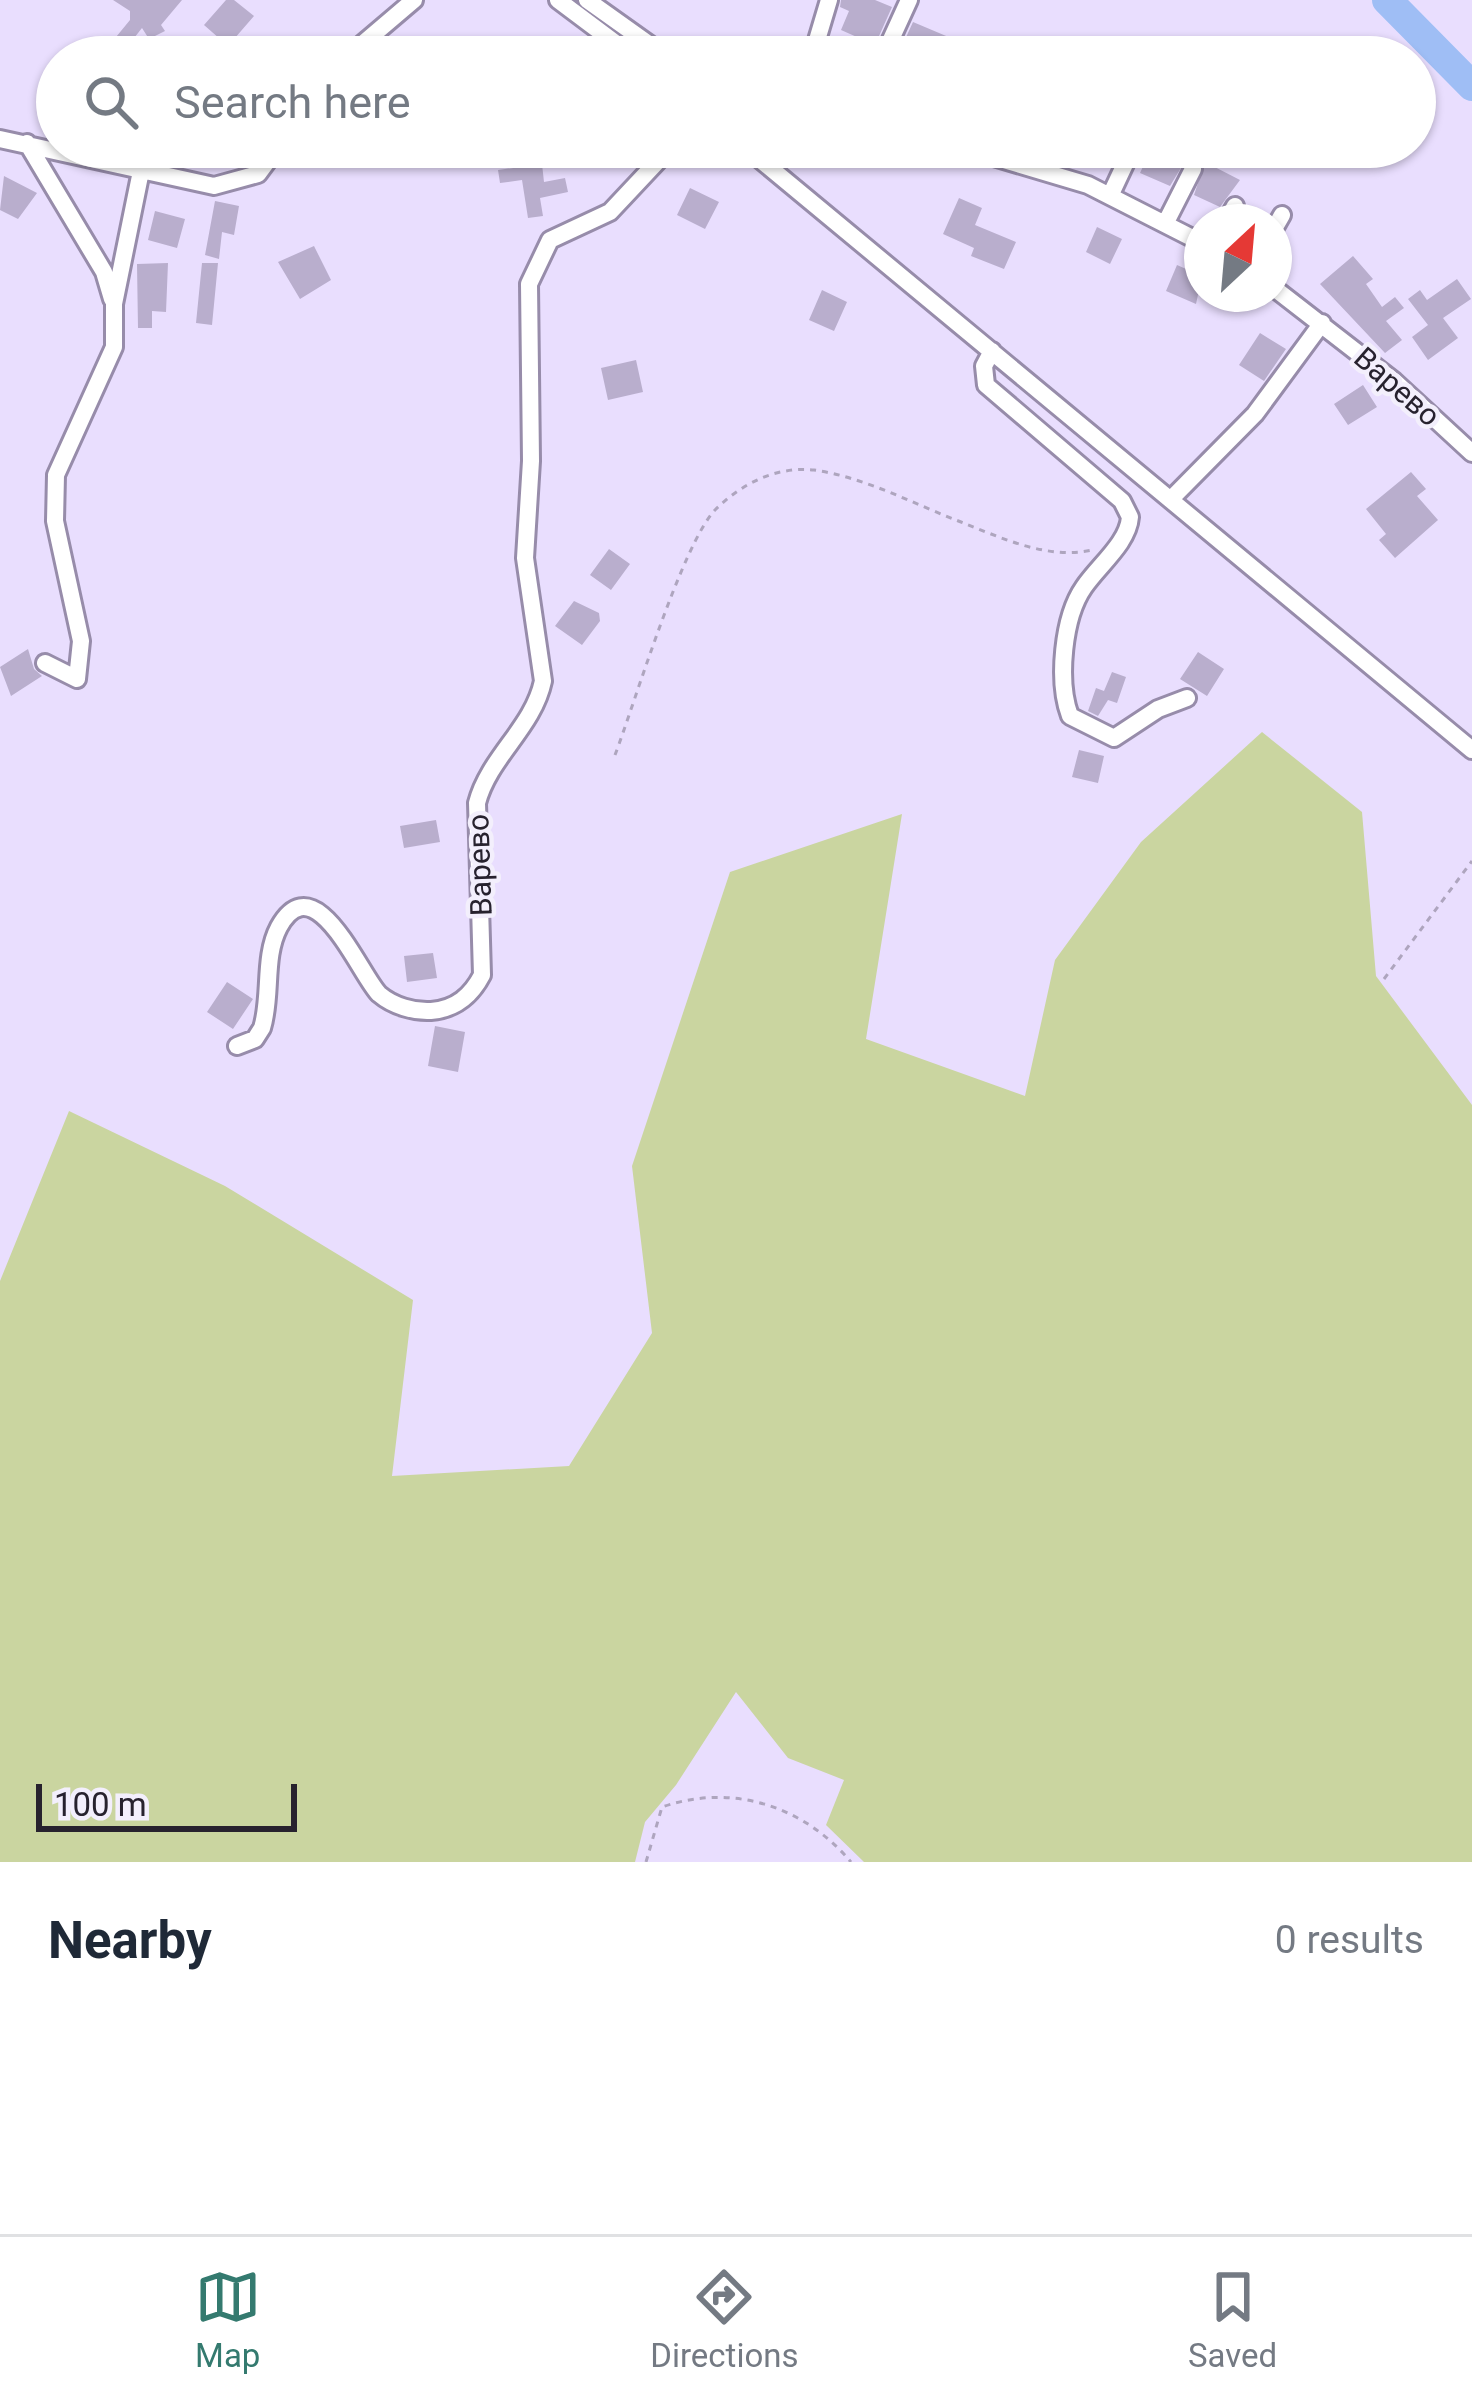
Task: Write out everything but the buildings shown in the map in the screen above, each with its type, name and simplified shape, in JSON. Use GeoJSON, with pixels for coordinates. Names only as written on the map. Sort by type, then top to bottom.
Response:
{"type":"FeatureCollection","features":[{"type":"Feature","properties":{"kind":"street"},"geometry":{"type":"LineString","coordinates":[[372,36],[414,0]]}},
{"type":"Feature","properties":{"kind":"street"},"geometry":{"type":"LineString","coordinates":[[558,0],[606,36]]}},
{"type":"Feature","properties":{"kind":"street"},"geometry":{"type":"LineString","coordinates":[[586,0],[637,36]]}},
{"type":"Feature","properties":{"kind":"street"},"geometry":{"type":"LineString","coordinates":[[819,36],[830,0]]}},
{"type":"Feature","properties":{"kind":"street"},"geometry":{"type":"LineString","coordinates":[[893,36],[909,0]]}},
{"type":"Feature","properties":{"kind":"street"},"geometry":{"type":"LineString","coordinates":[[0,139],[36,143]]}},
{"type":"Feature","properties":{"kind":"street"},"geometry":{"type":"LineString","coordinates":[[27,142],[36,157]]}},
{"type":"Feature","properties":{"kind":"street"},"geometry":{"type":"LineString","coordinates":[[42,168],[104,272],[114,304]]}},
{"type":"Feature","properties":{"kind":"street"},"geometry":{"type":"LineString","coordinates":[[132,168],[214,186],[258,174],[262,168]]}},
{"type":"Feature","properties":{"kind":"street","name":"Варево"},"geometry":{"type":"LineString","coordinates":[[237,1046],[255,1039],[262,1028],[274,941],[284,920],[297,911],[312,909],[328,917],[380,995],[409,1009],[452,1006],[464,1000],[482,975],[477,802],[486,778],[538,699],[543,681],[525,558],[531,461],[530,284],[550,241],[610,212],[651,168]]}},
{"type":"Feature","properties":{"kind":"street"},"geometry":{"type":"LineString","coordinates":[[770,168],[1472,750]]}},
{"type":"Feature","properties":{"kind":"street"},"geometry":{"type":"LineString","coordinates":[[1041,168],[1184,234]]}},
{"type":"Feature","properties":{"kind":"street"},"geometry":{"type":"LineString","coordinates":[[1110,196],[1123,168]]}},
{"type":"Feature","properties":{"kind":"street"},"geometry":{"type":"LineString","coordinates":[[1166,224],[1193,169]]}},
{"type":"Feature","properties":{"kind":"street"},"geometry":{"type":"LineString","coordinates":[[45,663],[77,679],[81,641],[55,521],[56,475],[107,370],[114,304],[141,171]]}},
{"type":"Feature","properties":{"kind":"street","name":"Варево"},"geometry":{"type":"LineString","coordinates":[[1292,301],[1472,453]]}},
{"type":"Feature","properties":{"kind":"street"},"geometry":{"type":"LineString","coordinates":[[1171,499],[1255,414],[1322,323]]}},
{"type":"Feature","properties":{"kind":"street"},"geometry":{"type":"LineString","coordinates":[[992,351],[984,366],[986,385],[1125,506],[1130,523],[1072,610],[1066,654],[1070,716],[1080,726],[1114,738],[1158,709],[1187,698]]}},
{"type":"Feature","properties":{"kind":"path"},"geometry":{"type":"LineString","coordinates":[[615,755],[691,552],[712,513],[750,481],[812,470],[863,484],[1023,547],[1075,554],[1118,544]]}},
{"type":"Feature","properties":{"kind":"path"},"geometry":{"type":"LineString","coordinates":[[1384,979],[1472,861]]}},
{"type":"Feature","properties":{"kind":"path"},"geometry":{"type":"LineString","coordinates":[[646,1862],[662,1808],[698,1795],[754,1800],[776,1808],[833,1841],[851,1862]]}},
{"type":"Feature","properties":{"kind":"green space"},"geometry":{"type":"Polygon","coordinates":[[[1262,732],[1362,812],[1376,976],[1472,1105],[1472,1862],[864,1862],[826,1825],[844,1780],[788,1758],[736,1692],[676,1785],[645,1822],[635,1862],[0,1862],[0,1281],[69,1111],[225,1186],[413,1300],[392,1476],[569,1466],[652,1333],[632,1166],[730,872],[902,814],[866,1039],[1025,1096],[1055,960],[1141,842],[1262,732]]]}},
{"type":"Feature","properties":{"kind":"waterway"},"geometry":{"type":"LineString","coordinates":[[1387,0],[1423,36]]}},
{"type":"Feature","properties":{"kind":"waterway"},"geometry":{"type":"LineString","coordinates":[[1436,50],[1472,86]]}}]}
